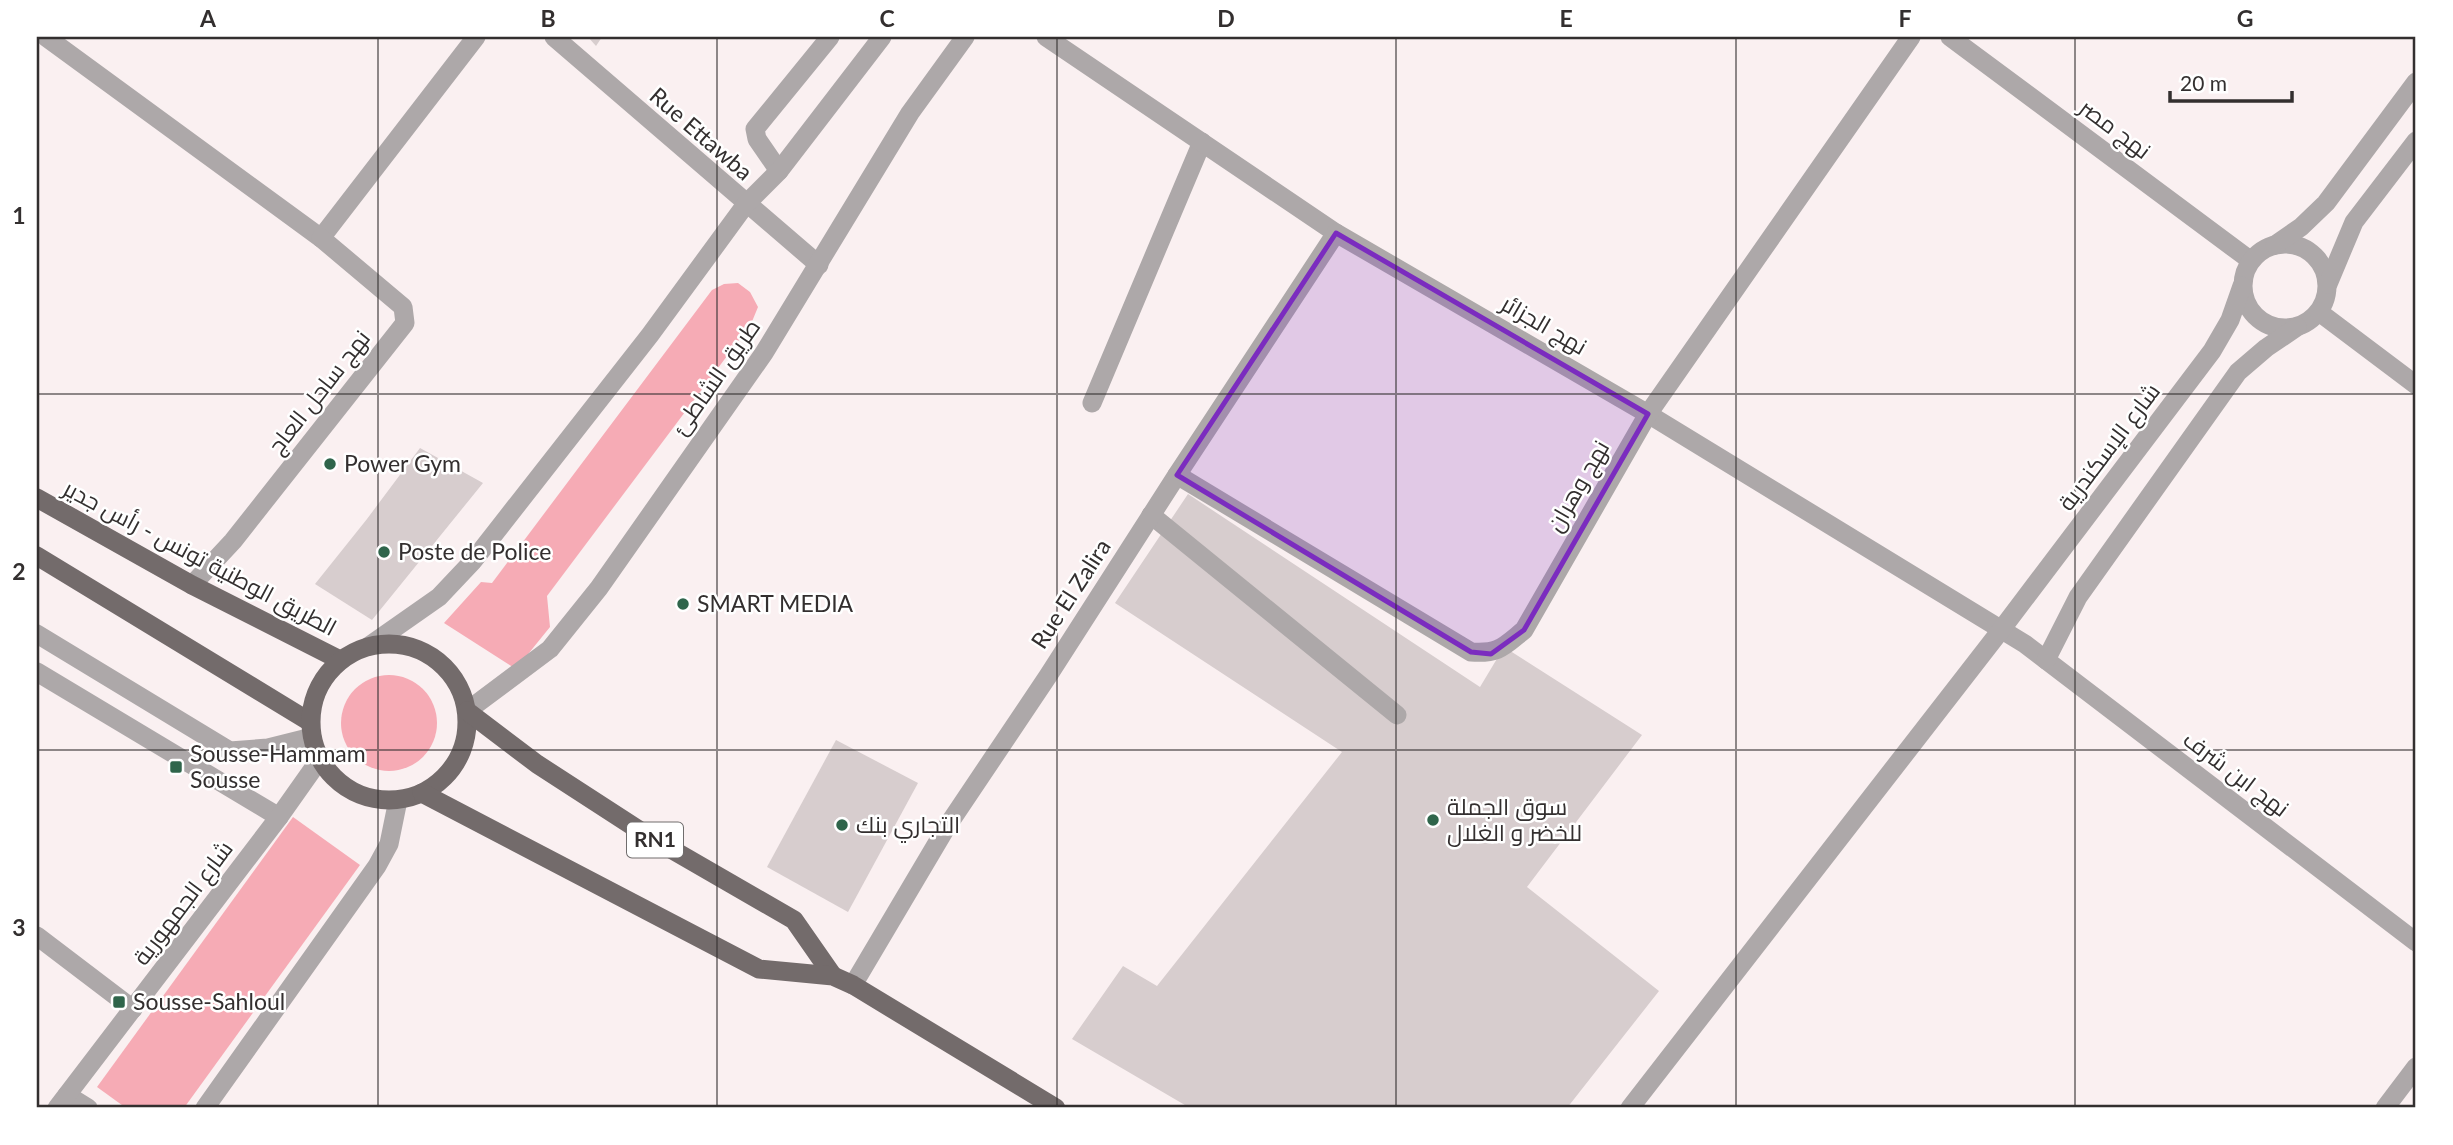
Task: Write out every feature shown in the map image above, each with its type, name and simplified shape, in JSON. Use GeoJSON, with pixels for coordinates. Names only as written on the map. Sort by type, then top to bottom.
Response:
{"type":"FeatureCollection","features":[{"type":"Feature","properties":{"kind":"main road","name":"الطريق الوطنية تونس - رأس جدير"},"geometry":{"type":"LineString","coordinates":[[37,498],[192,585],[340,660]]}},
{"type":"Feature","properties":{"kind":"main road"},"geometry":{"type":"LineString","coordinates":[[37,556],[311,729]]}},
{"type":"Feature","properties":{"kind":"main road"},"geometry":{"type":"LineString","coordinates":[[396,643],[422,650],[444,665],[459,686],[467,711],[467,736],[458,760],[443,780],[422,793],[398,800],[375,800],[353,792],[333,778],[320,759],[311,729],[314,698],[324,677],[340,660],[369,646],[396,643]]}},
{"type":"Feature","properties":{"kind":"main road","name":"RN1"},"geometry":{"type":"LineString","coordinates":[[467,711],[537,764],[645,834],[794,920],[833,976]]}},
{"type":"Feature","properties":{"kind":"main road"},"geometry":{"type":"LineString","coordinates":[[422,793],[759,970],[833,976],[853,985],[1056,1108]]}},
{"type":"Feature","properties":{"kind":"street","name":"نهج ساحل العاج"},"geometry":{"type":"LineString","coordinates":[[46,37],[321,238],[403,307],[405,323],[233,541],[192,585]]}},
{"type":"Feature","properties":{"kind":"street"},"geometry":{"type":"LineString","coordinates":[[321,238],[476,37]]}},
{"type":"Feature","properties":{"kind":"street","name":"Rue Ettawba"},"geometry":{"type":"LineString","coordinates":[[554,37],[819,265]]}},
{"type":"Feature","properties":{"kind":"street"},"geometry":{"type":"LineString","coordinates":[[779,171],[757,139],[755,129],[830,37]]}},
{"type":"Feature","properties":{"kind":"street"},"geometry":{"type":"LineString","coordinates":[[369,646],[439,597],[473,561],[650,335],[746,204],[779,171],[882,37]]}},
{"type":"Feature","properties":{"kind":"street","name":"طريق الشاطئ"},"geometry":{"type":"LineString","coordinates":[[467,711],[550,649],[598,588],[764,353],[910,113],[965,37]]}},
{"type":"Feature","properties":{"kind":"street","name":"نهج الجزائر"},"geometry":{"type":"LineString","coordinates":[[1046,37],[1336,233],[1648,414],[2025,644]]}},
{"type":"Feature","properties":{"kind":"street","name":"نهج وهران"},"geometry":{"type":"LineString","coordinates":[[1177,475],[1471,653],[1491,654],[1524,629],[1648,414],[1911,37]]}},
{"type":"Feature","properties":{"kind":"street","name":"نهج مصر"},"geometry":{"type":"LineString","coordinates":[[1950,37],[2250,260]]}},
{"type":"Feature","properties":{"kind":"street"},"geometry":{"type":"LineString","coordinates":[[2297,327],[2271,327],[2249,311],[2242,286],[2244,272],[2250,260],[2262,250],[2275,245],[2301,227],[2326,204],[2416,82]]}},
{"type":"Feature","properties":{"kind":"street"},"geometry":{"type":"LineString","coordinates":[[2046,660],[2078,597],[2238,373],[2266,348],[2310,321],[2319,312],[2354,222],[2416,141]]}},
{"type":"Feature","properties":{"kind":"street"},"geometry":{"type":"LineString","coordinates":[[1092,403],[1202,142]]}},
{"type":"Feature","properties":{"kind":"street","name":"Rue El Zalira"},"geometry":{"type":"LineString","coordinates":[[853,985],[946,828],[1336,233]]}},
{"type":"Feature","properties":{"kind":"street"},"geometry":{"type":"LineString","coordinates":[[2275,245],[2290,244],[2304,248],[2316,257],[2328,284]]}},
{"type":"Feature","properties":{"kind":"street","name":"شارع الإسكندرية"},"geometry":{"type":"LineString","coordinates":[[1630,1108],[2001,630],[2212,351],[2230,320],[2242,286]]}},
{"type":"Feature","properties":{"kind":"street"},"geometry":{"type":"LineString","coordinates":[[2319,312],[2416,385]]}},
{"type":"Feature","properties":{"kind":"street"},"geometry":{"type":"LineString","coordinates":[[1151,516],[1397,715]]}},
{"type":"Feature","properties":{"kind":"street"},"geometry":{"type":"LineString","coordinates":[[37,634],[230,751],[268,748],[311,729]]}},
{"type":"Feature","properties":{"kind":"street","name":"نهج ابن شرف"},"geometry":{"type":"LineString","coordinates":[[2025,644],[2416,942]]}},
{"type":"Feature","properties":{"kind":"street"},"geometry":{"type":"LineString","coordinates":[[37,672],[279,817]]}},
{"type":"Feature","properties":{"kind":"street","name":"شارع الجمهورية"},"geometry":{"type":"LineString","coordinates":[[62,1102],[320,759]]}},
{"type":"Feature","properties":{"kind":"street"},"geometry":{"type":"LineString","coordinates":[[205,1108],[377,866],[389,844],[398,800]]}},
{"type":"Feature","properties":{"kind":"street"},"geometry":{"type":"LineString","coordinates":[[37,936],[133,1009]]}},
{"type":"Feature","properties":{"kind":"street"},"geometry":{"type":"LineString","coordinates":[[2385,1108],[2416,1067]]}},
{"type":"Feature","properties":{"kind":"street"},"geometry":{"type":"LineString","coordinates":[[62,1102],[88,1108]]}},
{"type":"Feature","properties":{"kind":"highlighted area"},"geometry":{"type":"Polygon","coordinates":[[[1336,233],[1648,414],[1524,630],[1491,654],[1471,652],[1177,475],[1336,233]]]}},
{"type":"Feature","properties":{"kind":"shaded area"},"geometry":{"type":"Polygon","coordinates":[[[738,283],[750,292],[758,307],[751,324],[547,596],[550,627],[516,669],[444,623],[481,582],[492,583],[712,290],[724,284],[738,283]]]}},
{"type":"Feature","properties":{"kind":"shaded area"},"geometry":{"type":"Polygon","coordinates":[[[389,675],[407,679],[423,689],[433,705],[437,723],[433,741],[423,757],[407,767],[389,771],[371,767],[355,757],[345,741],[341,723],[345,705],[355,689],[371,679],[389,675]]]}},
{"type":"Feature","properties":{"kind":"shaded area"},"geometry":{"type":"Polygon","coordinates":[[[293,817],[360,865],[184,1108],[126,1108],[97,1087],[293,817]]]}},
{"type":"Feature","properties":{"kind":"building"},"geometry":{"type":"Polygon","coordinates":[[[588,37],[602,37],[596,46],[588,37]]]}},
{"type":"Feature","properties":{"kind":"building","name":"Poste de Police"},"geometry":{"type":"Polygon","coordinates":[[[420,448],[483,483],[372,620],[315,584],[420,448]]]}},
{"type":"Feature","properties":{"kind":"building","name":"سوق الجملة للخضر و الغلال"},"geometry":{"type":"Polygon","coordinates":[[[1188,494],[1480,687],[1504,647],[1642,735],[1527,887],[1659,991],[1567,1108],[1190,1108],[1072,1039],[1123,966],[1157,986],[1342,752],[1115,603],[1188,494]]]}},
{"type":"Feature","properties":{"kind":"building","name":"التجاري بنك"},"geometry":{"type":"Polygon","coordinates":[[[836,740],[918,783],[848,912],[767,867],[836,740]]]}},
{"type":"Feature","properties":{"kind":"place","name":"Power Gym"},"geometry":{"type":"Point","coordinates":[330,464]}},
{"type":"Feature","properties":{"kind":"place","name":"Poste de Police"},"geometry":{"type":"Point","coordinates":[384,552]}},
{"type":"Feature","properties":{"kind":"place","name":"SMART MEDIA"},"geometry":{"type":"Point","coordinates":[683,604]}},
{"type":"Feature","properties":{"kind":"place","name":"Sousse-Hammam Sousse"},"geometry":{"type":"Point","coordinates":[176,767]}},
{"type":"Feature","properties":{"kind":"place","name":"سوق الجملة للخضر و الغلال"},"geometry":{"type":"Point","coordinates":[1433,820]}},
{"type":"Feature","properties":{"kind":"place","name":"التجاري بنك"},"geometry":{"type":"Point","coordinates":[842,825]}},
{"type":"Feature","properties":{"kind":"place","name":"Sousse-Sahloul"},"geometry":{"type":"Point","coordinates":[119,1002]}}]}
